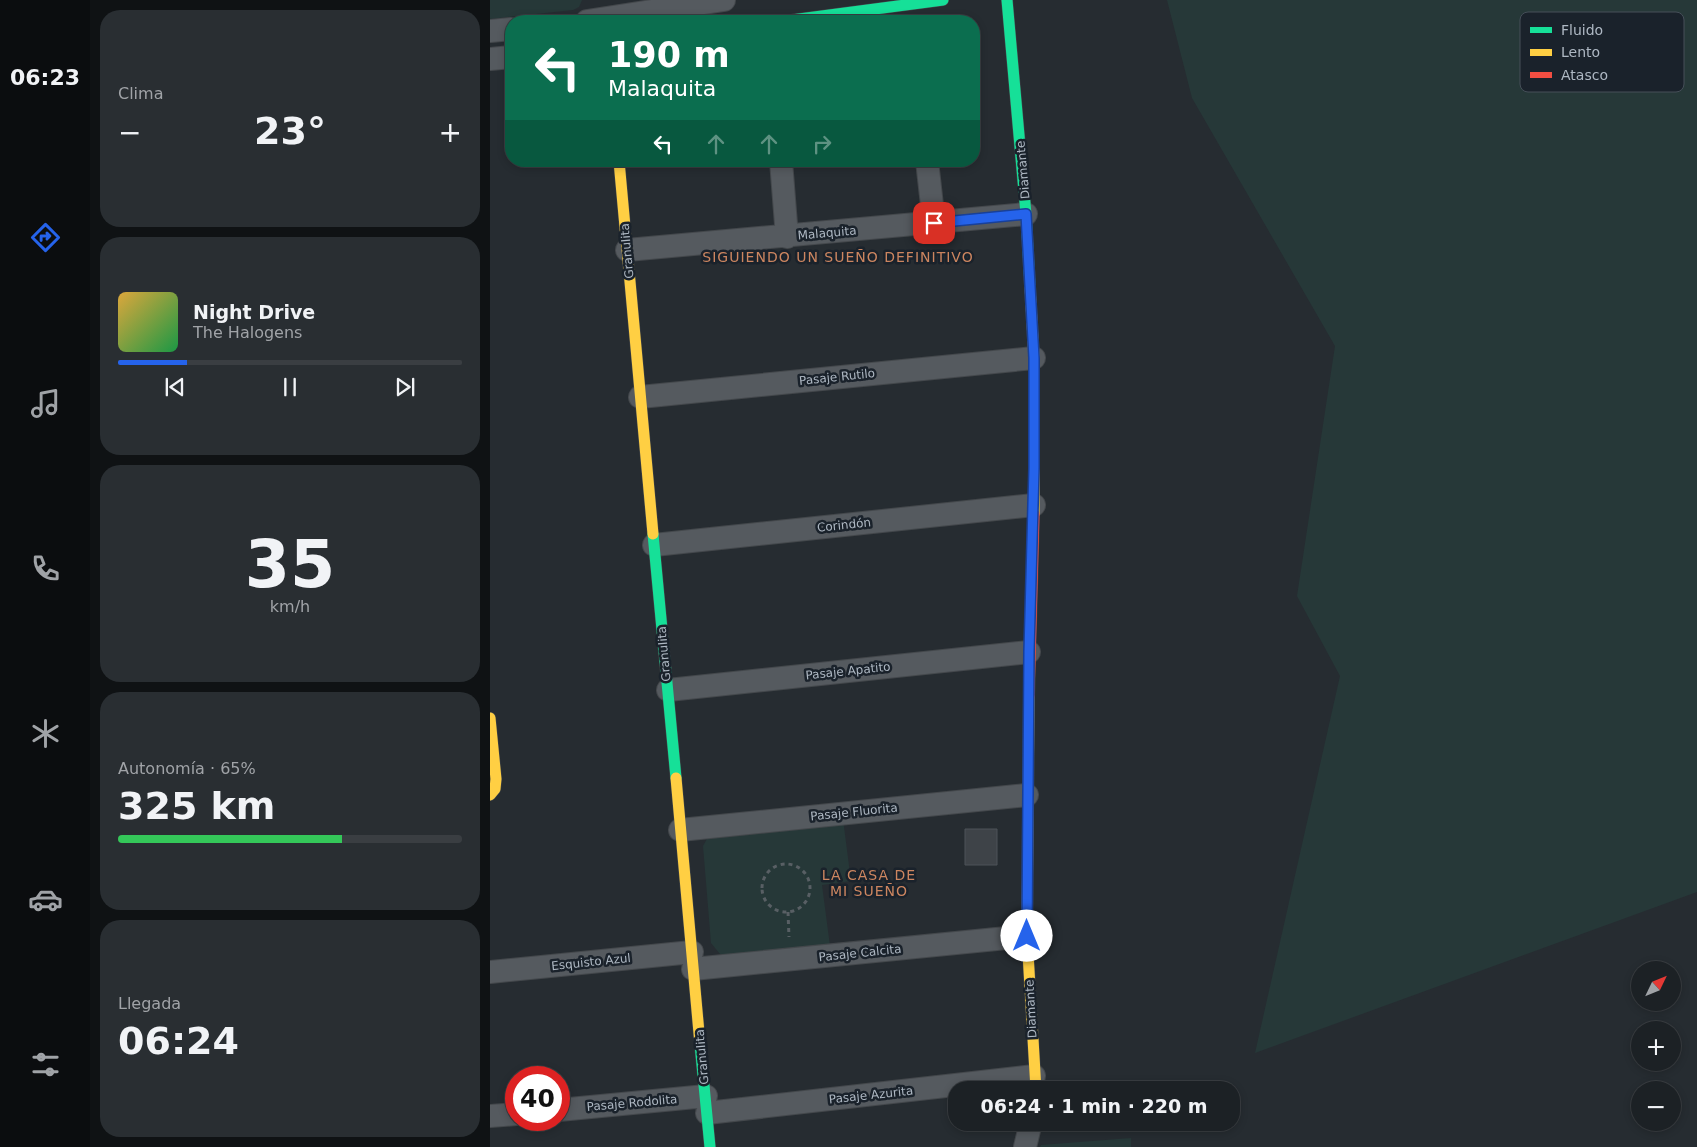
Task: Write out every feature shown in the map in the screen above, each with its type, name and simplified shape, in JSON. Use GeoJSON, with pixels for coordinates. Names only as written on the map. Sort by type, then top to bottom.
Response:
{"type":"FeatureCollection","features":[{"type":"Feature","properties":{"kind":"street"},"geometry":{"type":"LineString","coordinates":[[596,15],[724,0]]}},
{"type":"Feature","properties":{"kind":"street"},"geometry":{"type":"LineString","coordinates":[[879,15],[911,13],[943,0]]}},
{"type":"Feature","properties":{"kind":"street","name":"Diamante"},"geometry":{"type":"LineString","coordinates":[[1007,0],[1026,214],[1034,358],[1034,505],[1029,652],[1027,936],[1035,1081]]}},
{"type":"Feature","properties":{"kind":"street"},"geometry":{"type":"LineString","coordinates":[[490,31],[505,30]]}},
{"type":"Feature","properties":{"kind":"street"},"geometry":{"type":"LineString","coordinates":[[490,59],[505,58]]}},
{"type":"Feature","properties":{"kind":"street","name":"Granulita"},"geometry":{"type":"LineString","coordinates":[[620,167],[710,1147]]}},
{"type":"Feature","properties":{"kind":"street"},"geometry":{"type":"LineString","coordinates":[[782,167],[787,237]]}},
{"type":"Feature","properties":{"kind":"street"},"geometry":{"type":"LineString","coordinates":[[928,167],[934,223]]}},
{"type":"Feature","properties":{"kind":"street","name":"Malaquita"},"geometry":{"type":"LineString","coordinates":[[627,250],[1026,214]]}},
{"type":"Feature","properties":{"kind":"street","name":"Pasaje Rutilo"},"geometry":{"type":"LineString","coordinates":[[640,397],[1034,358]]}},
{"type":"Feature","properties":{"kind":"street","name":"Corindón"},"geometry":{"type":"LineString","coordinates":[[654,545],[1034,505]]}},
{"type":"Feature","properties":{"kind":"street","name":"Pasaje Apatito"},"geometry":{"type":"LineString","coordinates":[[668,690],[1029,652]]}},
{"type":"Feature","properties":{"kind":"street"},"geometry":{"type":"LineString","coordinates":[[490,718],[495,770],[492,792]]}},
{"type":"Feature","properties":{"kind":"street","name":"Pasaje Fluorita"},"geometry":{"type":"LineString","coordinates":[[680,830],[1027,795]]}},
{"type":"Feature","properties":{"kind":"street","name":"Pasaje Calcita"},"geometry":{"type":"LineString","coordinates":[[693,961],[1027,936]]}},
{"type":"Feature","properties":{"kind":"street","name":"Esquisto Azul"},"geometry":{"type":"LineString","coordinates":[[490,972],[693,961]]}},
{"type":"Feature","properties":{"kind":"street","name":"Pasaje Azurita"},"geometry":{"type":"LineString","coordinates":[[706,1105],[948,1089]]}},
{"type":"Feature","properties":{"kind":"street","name":"Pasaje Rodolita"},"geometry":{"type":"LineString","coordinates":[[570,1110],[706,1105]]}},
{"type":"Feature","properties":{"kind":"street"},"geometry":{"type":"LineString","coordinates":[[490,1116],[505,1115]]}},
{"type":"Feature","properties":{"kind":"street"},"geometry":{"type":"LineString","coordinates":[[1025,1147],[1029,1131]]}},
{"type":"Feature","properties":{"kind":"path"},"geometry":{"type":"LineString","coordinates":[[784,864],[790,864],[800,869],[808,878],[810,890],[803,905],[799,909],[788,912],[776,911],[771,908],[764,899],[762,887],[762,882],[768,872],[784,864]]}},
{"type":"Feature","properties":{"kind":"shaded area"},"geometry":{"type":"Polygon","coordinates":[[[490,0],[582,0],[579,7],[573,10],[527,15],[505,15],[505,17],[490,19],[490,0]]]}},
{"type":"Feature","properties":{"kind":"shaded area"},"geometry":{"type":"Polygon","coordinates":[[[1167,0],[1697,0],[1697,892],[1255,1053],[1340,676],[1297,596],[1335,346],[1192,98],[1167,0]]]}},
{"type":"Feature","properties":{"kind":"shaded area"},"geometry":{"type":"Polygon","coordinates":[[[843,819],[851,881],[822,885],[830,946],[725,956],[720,954],[711,943],[703,846],[707,839],[843,819]]]}},
{"type":"Feature","properties":{"kind":"shaded area"},"geometry":{"type":"Polygon","coordinates":[[[1131,1138],[1131,1147],[1040,1147],[1041,1145],[1131,1138]]]}},
{"type":"Feature","properties":{"kind":"building"},"geometry":{"type":"Polygon","coordinates":[[[965,829],[997,829],[997,865],[965,865],[965,829]]]}},
{"type":"Feature","properties":{"kind":"traffic: fast"},"geometry":{"type":"LineString","coordinates":[[829,15],[943,0]]}},
{"type":"Feature","properties":{"kind":"traffic: fast"},"geometry":{"type":"LineString","coordinates":[[1007,0],[1026,214],[1030,286]]}},
{"type":"Feature","properties":{"kind":"traffic: fast"},"geometry":{"type":"LineString","coordinates":[[653,534],[676,778]]}},
{"type":"Feature","properties":{"kind":"traffic: fast"},"geometry":{"type":"LineString","coordinates":[[700,1044],[710,1147]]}},
{"type":"Feature","properties":{"kind":"traffic: slow"},"geometry":{"type":"LineString","coordinates":[[620,167],[653,534]]}},
{"type":"Feature","properties":{"kind":"traffic: slow"},"geometry":{"type":"LineString","coordinates":[[1030,286],[1034,358],[1034,514]]}},
{"type":"Feature","properties":{"kind":"traffic: slow"},"geometry":{"type":"LineString","coordinates":[[1029,697],[1027,936],[1035,1081]]}},
{"type":"Feature","properties":{"kind":"traffic: slow"},"geometry":{"type":"LineString","coordinates":[[490,718],[496,779],[495,789],[490,795]]}},
{"type":"Feature","properties":{"kind":"traffic: slow"},"geometry":{"type":"LineString","coordinates":[[676,778],[700,1044]]}},
{"type":"Feature","properties":{"kind":"traffic: jam"},"geometry":{"type":"LineString","coordinates":[[1029,697],[1034,514]]}},
{"type":"Feature","properties":{"kind":"district","name":"SIGUIENDO UN SUEÑO DEFINITIVO"},"geometry":{"type":"Point","coordinates":[838,257]}},
{"type":"Feature","properties":{"kind":"district","name":"LA CASA DE MI SUEÑO"},"geometry":{"type":"Point","coordinates":[869,884]}},
{"type":"Feature","properties":{"kind":"route"},"geometry":{"type":"LineString","coordinates":[[934,223],[1026,214],[1034,358],[1034,505],[1029,652],[1027,936]]}}]}
